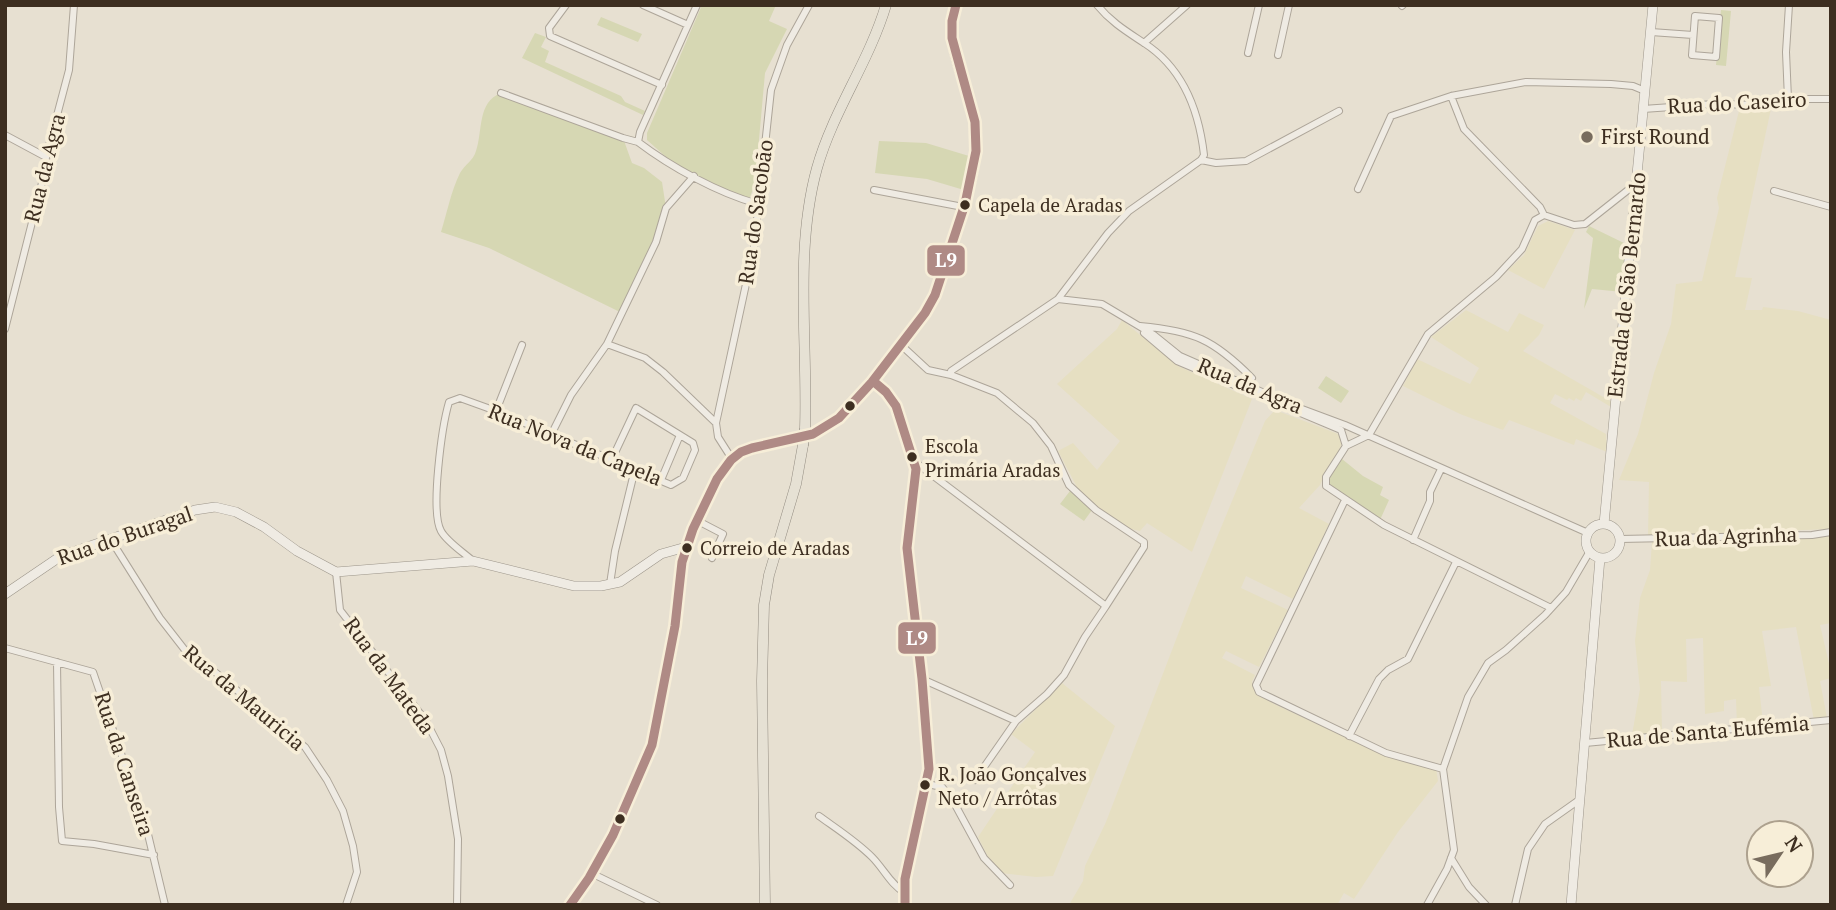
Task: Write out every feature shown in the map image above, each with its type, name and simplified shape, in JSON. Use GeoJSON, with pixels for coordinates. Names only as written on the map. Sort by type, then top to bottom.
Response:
{"type":"FeatureCollection","features":[{"type":"Feature","properties":{"kind":"main road"},"geometry":{"type":"LineString","coordinates":[[765,905],[762,681],[764,605],[769,575],[796,484],[805,429],[808,211],[825,142],[886,5]]}},
{"type":"Feature","properties":{"kind":"main road"},"geometry":{"type":"LineString","coordinates":[[570,905],[593,874],[621,819],[647,758],[655,732],[673,637],[682,562],[712,488],[732,459],[749,449],[812,435],[839,416],[873,381],[932,301],[954,240],[974,167],[977,138],[972,107],[956,57],[951,22],[956,5]]}},
{"type":"Feature","properties":{"kind":"main road","name":"Estrada de São Bernardo"},"geometry":{"type":"LineString","coordinates":[[1604,524],[1653,5]]}},
{"type":"Feature","properties":{"kind":"main road","name":"Rua do Buragal"},"geometry":{"type":"LineString","coordinates":[[5,594],[50,562],[195,510],[215,508],[236,512],[336,572]]}},
{"type":"Feature","properties":{"kind":"main road"},"geometry":{"type":"LineString","coordinates":[[1604,524],[1617,530],[1620,539],[1615,553],[1600,558],[1590,551],[1586,542],[1588,533],[1595,526],[1604,524]]}},
{"type":"Feature","properties":{"kind":"main road"},"geometry":{"type":"LineString","coordinates":[[336,572],[473,561],[574,586],[610,584],[620,582],[661,554],[686,547]]}},
{"type":"Feature","properties":{"kind":"main road"},"geometry":{"type":"LineString","coordinates":[[1571,905],[1600,558]]}},
{"type":"Feature","properties":{"kind":"street","name":"Rua da Agra"},"geometry":{"type":"LineString","coordinates":[[5,329],[69,70],[74,5]]}},
{"type":"Feature","properties":{"kind":"street"},"geometry":{"type":"LineString","coordinates":[[566,5],[549,27],[550,36],[662,85]]}},
{"type":"Feature","properties":{"kind":"street"},"geometry":{"type":"LineString","coordinates":[[643,5],[688,25]]}},
{"type":"Feature","properties":{"kind":"street"},"geometry":{"type":"LineString","coordinates":[[638,142],[697,5]]}},
{"type":"Feature","properties":{"kind":"street","name":"Rua do Sacobão"},"geometry":{"type":"LineString","coordinates":[[716,423],[754,247],[771,90],[787,45],[809,5]]}},
{"type":"Feature","properties":{"kind":"street"},"geometry":{"type":"LineString","coordinates":[[951,375],[951,371],[1058,299],[1108,233],[1129,211],[1201,160],[1204,155],[1195,110],[1188,93],[1171,68],[1144,43],[1120,29],[1097,5]]}},
{"type":"Feature","properties":{"kind":"street"},"geometry":{"type":"LineString","coordinates":[[1144,43],[1187,5]]}},
{"type":"Feature","properties":{"kind":"street"},"geometry":{"type":"LineString","coordinates":[[1248,53],[1259,5]]}},
{"type":"Feature","properties":{"kind":"street"},"geometry":{"type":"LineString","coordinates":[[1278,55],[1289,5]]}},
{"type":"Feature","properties":{"kind":"street"},"geometry":{"type":"LineString","coordinates":[[1786,99],[1789,5]]}},
{"type":"Feature","properties":{"kind":"street"},"geometry":{"type":"LineString","coordinates":[[1695,16],[1718,18],[1716,57],[1692,55],[1693,35],[1695,16]]}},
{"type":"Feature","properties":{"kind":"street"},"geometry":{"type":"LineString","coordinates":[[1651,32],[1693,35]]}},
{"type":"Feature","properties":{"kind":"street"},"geometry":{"type":"LineString","coordinates":[[1358,189],[1391,116],[1451,96],[1526,82],[1622,85],[1645,91]]}},
{"type":"Feature","properties":{"kind":"street"},"geometry":{"type":"LineString","coordinates":[[501,93],[638,142],[735,198],[758,204]]}},
{"type":"Feature","properties":{"kind":"street"},"geometry":{"type":"LineString","coordinates":[[1451,96],[1464,129],[1540,207],[1544,215],[1574,225],[1585,224],[1628,190],[1637,188]]}},
{"type":"Feature","properties":{"kind":"street","name":"Rua do Caseiro"},"geometry":{"type":"LineString","coordinates":[[1643,109],[1714,104],[1763,105],[1786,99],[1831,99]]}},
{"type":"Feature","properties":{"kind":"street"},"geometry":{"type":"LineString","coordinates":[[1201,160],[1216,163],[1246,160],[1339,111]]}},
{"type":"Feature","properties":{"kind":"street"},"geometry":{"type":"LineString","coordinates":[[5,135],[46,157]]}},
{"type":"Feature","properties":{"kind":"street"},"geometry":{"type":"LineString","coordinates":[[552,433],[571,395],[607,344],[656,242],[666,208],[694,176]]}},
{"type":"Feature","properties":{"kind":"street"},"geometry":{"type":"LineString","coordinates":[[874,190],[963,207]]}},
{"type":"Feature","properties":{"kind":"street"},"geometry":{"type":"LineString","coordinates":[[1774,191],[1831,206]]}},
{"type":"Feature","properties":{"kind":"street"},"geometry":{"type":"LineString","coordinates":[[1544,215],[1535,220],[1522,248],[1496,277],[1428,334],[1369,435],[1346,446],[1324,481],[1326,486],[1345,500],[1413,540],[1551,608]]}},
{"type":"Feature","properties":{"kind":"street","name":"Rua da Agra"},"geometry":{"type":"LineString","coordinates":[[1058,299],[1102,304],[1138,326],[1177,361],[1341,430],[1346,446]]}},
{"type":"Feature","properties":{"kind":"street","name":"Rua da Agra"},"geometry":{"type":"LineString","coordinates":[[1138,326],[1165,328],[1194,335],[1227,352],[1252,377]]}},
{"type":"Feature","properties":{"kind":"street"},"geometry":{"type":"LineString","coordinates":[[607,344],[645,358],[663,372],[716,423],[718,437],[732,459]]}},
{"type":"Feature","properties":{"kind":"street"},"geometry":{"type":"LineString","coordinates":[[496,411],[522,345]]}},
{"type":"Feature","properties":{"kind":"street"},"geometry":{"type":"LineString","coordinates":[[901,345],[928,370],[951,375],[997,393],[1033,423],[1051,446],[1069,485],[1096,510],[1144,542],[1144,547],[1064,674],[1047,694],[1016,721],[975,780]]}},
{"type":"Feature","properties":{"kind":"street"},"geometry":{"type":"LineString","coordinates":[[873,381],[886,392],[896,406],[915,462],[907,548],[929,769],[905,879],[905,905]]}},
{"type":"Feature","properties":{"kind":"street","name":"Rua Nova da Capela"},"geometry":{"type":"LineString","coordinates":[[473,561],[443,534],[436,519],[443,427],[449,402],[460,398],[496,411],[671,485],[683,478],[695,450],[693,443],[680,435]]}},
{"type":"Feature","properties":{"kind":"street"},"geometry":{"type":"LineString","coordinates":[[612,459],[636,408],[680,435],[661,480]]}},
{"type":"Feature","properties":{"kind":"street","name":"Rua da Agra"},"geometry":{"type":"LineString","coordinates":[[1293,408],[1369,435],[1588,533]]}},
{"type":"Feature","properties":{"kind":"street"},"geometry":{"type":"LineString","coordinates":[[915,462],[1106,606]]}},
{"type":"Feature","properties":{"kind":"street"},"geometry":{"type":"LineString","coordinates":[[610,584],[615,551],[635,469]]}},
{"type":"Feature","properties":{"kind":"street"},"geometry":{"type":"LineString","coordinates":[[1413,540],[1441,469]]}},
{"type":"Feature","properties":{"kind":"street"},"geometry":{"type":"LineString","coordinates":[[1345,500],[1256,685],[1259,692],[1386,753],[1443,769]]}},
{"type":"Feature","properties":{"kind":"street"},"geometry":{"type":"LineString","coordinates":[[698,522],[723,534],[712,558]]}},
{"type":"Feature","properties":{"kind":"street","name":"Rua da Agrinha"},"geometry":{"type":"LineString","coordinates":[[1620,539],[1812,535],[1831,532]]}},
{"type":"Feature","properties":{"kind":"street","name":"Rua da Mauricia"},"geometry":{"type":"LineString","coordinates":[[111,540],[160,618],[188,654],[215,672],[305,747],[327,780],[343,811],[357,872],[346,905]]}},
{"type":"Feature","properties":{"kind":"street"},"geometry":{"type":"LineString","coordinates":[[1427,905],[1454,850],[1443,769],[1468,697],[1488,663],[1506,650],[1566,592],[1590,551]]}},
{"type":"Feature","properties":{"kind":"street"},"geometry":{"type":"LineString","coordinates":[[1349,736],[1379,679],[1388,670],[1408,659],[1456,562]]}},
{"type":"Feature","properties":{"kind":"street","name":"Rua da Mateda"},"geometry":{"type":"LineString","coordinates":[[336,572],[340,610],[426,721],[441,750],[458,839],[457,905]]}},
{"type":"Feature","properties":{"kind":"street","name":"Rua da Canseira"},"geometry":{"type":"LineString","coordinates":[[5,648],[93,672],[154,855],[165,905]]}},
{"type":"Feature","properties":{"kind":"street"},"geometry":{"type":"LineString","coordinates":[[57,662],[62,841],[154,855]]}},
{"type":"Feature","properties":{"kind":"street"},"geometry":{"type":"LineString","coordinates":[[922,679],[1016,721]]}},
{"type":"Feature","properties":{"kind":"street","name":"Rua de Santa Eufémia"},"geometry":{"type":"LineString","coordinates":[[1586,743],[1831,720]]}},
{"type":"Feature","properties":{"kind":"street"},"geometry":{"type":"LineString","coordinates":[[927,784],[942,787],[952,799],[984,858],[1010,885]]}},
{"type":"Feature","properties":{"kind":"street"},"geometry":{"type":"LineString","coordinates":[[1515,905],[1528,849],[1545,824],[1579,800]]}},
{"type":"Feature","properties":{"kind":"street"},"geometry":{"type":"LineString","coordinates":[[819,816],[864,850],[896,887],[905,893]]}},
{"type":"Feature","properties":{"kind":"street"},"geometry":{"type":"LineString","coordinates":[[1451,858],[1469,887],[1486,905]]}},
{"type":"Feature","properties":{"kind":"street"},"geometry":{"type":"LineString","coordinates":[[593,874],[657,905]]}},
{"type":"Feature","properties":{"kind":"shaded area"},"geometry":{"type":"Polygon","coordinates":[[[1772,104],[1735,277],[1752,278],[1745,310],[1762,310],[1763,307],[1798,311],[1831,320],[1831,529],[1648,536],[1649,482],[1619,480],[1638,434],[1654,373],[1671,324],[1676,284],[1702,281],[1719,208],[1717,198],[1740,107],[1772,104]]]}},
{"type":"Feature","properties":{"kind":"shaded area"},"geometry":{"type":"Polygon","coordinates":[[[1548,221],[1575,230],[1544,289],[1508,270],[1524,255],[1538,226],[1548,221]]]}},
{"type":"Feature","properties":{"kind":"shaded area"},"geometry":{"type":"Polygon","coordinates":[[[1466,310],[1508,332],[1519,313],[1544,325],[1539,335],[1523,351],[1612,402],[1611,407],[1586,392],[1581,401],[1576,398],[1574,401],[1569,398],[1567,400],[1555,394],[1550,403],[1606,434],[1607,452],[1576,439],[1574,445],[1509,420],[1503,430],[1460,414],[1403,386],[1417,359],[1470,384],[1479,368],[1431,337],[1466,310]]]}},
{"type":"Feature","properties":{"kind":"shaded area"},"geometry":{"type":"Polygon","coordinates":[[[1122,320],[1178,366],[1252,399],[1192,552],[1147,523],[1140,531],[1131,529],[1098,508],[1080,493],[1058,451],[1073,443],[1097,470],[1120,441],[1057,384],[1117,329],[1122,320]]]}},
{"type":"Feature","properties":{"kind":"shaded area"},"geometry":{"type":"Polygon","coordinates":[[[1275,410],[1341,435],[1342,443],[1337,456],[1320,485],[1299,508],[1329,524],[1293,599],[1246,576],[1241,588],[1288,610],[1259,667],[1226,651],[1222,658],[1255,675],[1252,682],[1256,693],[1274,704],[1382,754],[1436,768],[1438,781],[1398,832],[1354,899],[1344,893],[1337,905],[1069,905],[1083,881],[1085,866],[1106,822],[1192,598],[1265,421],[1275,410]]]}},
{"type":"Feature","properties":{"kind":"shaded area"},"geometry":{"type":"Polygon","coordinates":[[[1831,535],[1831,623],[1820,625],[1831,672],[1831,678],[1820,681],[1827,718],[1814,720],[1796,627],[1762,631],[1771,686],[1759,687],[1763,723],[1737,726],[1736,699],[1724,701],[1724,711],[1705,714],[1703,638],[1686,639],[1687,682],[1661,681],[1662,733],[1632,735],[1640,689],[1635,641],[1640,598],[1650,570],[1652,542],[1783,539],[1831,535]]]}},
{"type":"Feature","properties":{"kind":"shaded area"},"geometry":{"type":"Polygon","coordinates":[[[1062,683],[1115,726],[1053,876],[1001,873],[988,857],[978,837],[1035,752],[1011,734],[1062,683]]]}},
{"type":"Feature","properties":{"kind":"green space"},"geometry":{"type":"Polygon","coordinates":[[[702,5],[776,5],[769,21],[787,29],[765,73],[755,184],[750,197],[735,198],[675,165],[647,140],[647,133],[702,5]]]}},
{"type":"Feature","properties":{"kind":"green space"},"geometry":{"type":"Polygon","coordinates":[[[1721,10],[1731,11],[1726,66],[1716,65],[1721,10]]]}},
{"type":"Feature","properties":{"kind":"green space"},"geometry":{"type":"Polygon","coordinates":[[[601,17],[642,34],[638,42],[597,25],[601,17]]]}},
{"type":"Feature","properties":{"kind":"green space"},"geometry":{"type":"Polygon","coordinates":[[[535,33],[546,37],[541,47],[549,51],[545,62],[621,96],[625,102],[645,111],[643,115],[522,58],[535,33]]]}},
{"type":"Feature","properties":{"kind":"green space"},"geometry":{"type":"Polygon","coordinates":[[[501,93],[623,138],[632,163],[644,168],[662,182],[666,208],[662,224],[622,313],[489,248],[441,232],[457,180],[476,151],[484,110],[493,97],[501,93]]]}},
{"type":"Feature","properties":{"kind":"green space"},"geometry":{"type":"Polygon","coordinates":[[[879,141],[926,143],[969,156],[964,190],[927,179],[875,173],[879,141]]]}},
{"type":"Feature","properties":{"kind":"green space"},"geometry":{"type":"Polygon","coordinates":[[[1589,226],[1626,244],[1623,292],[1592,289],[1584,309],[1593,238],[1586,232],[1589,226]]]}},
{"type":"Feature","properties":{"kind":"green space"},"geometry":{"type":"Polygon","coordinates":[[[1326,376],[1349,391],[1341,403],[1318,388],[1326,376]]]}},
{"type":"Feature","properties":{"kind":"green space"},"geometry":{"type":"Polygon","coordinates":[[[1342,459],[1363,476],[1383,487],[1380,495],[1389,500],[1380,520],[1328,486],[1326,479],[1342,459]]]}},
{"type":"Feature","properties":{"kind":"green space"},"geometry":{"type":"Polygon","coordinates":[[[1070,491],[1092,510],[1084,521],[1060,504],[1070,491]]]}},
{"type":"Feature","properties":{"kind":"transit line","name":"L9"},"geometry":{"type":"LineString","coordinates":[[570,905],[613,835],[652,745],[675,626],[682,562],[693,529],[717,479],[731,460],[741,452],[813,434],[839,418],[872,382],[925,313],[935,295],[965,204],[976,151],[975,122],[952,38],[956,5]]}},
{"type":"Feature","properties":{"kind":"transit line","name":"L9"},"geometry":{"type":"LineString","coordinates":[[873,381],[886,392],[896,406],[916,469],[907,548],[929,769],[905,879],[905,905]]}},
{"type":"Feature","properties":{"kind":"place","name":"First Round"},"geometry":{"type":"Point","coordinates":[1587,137]}},
{"type":"Feature","properties":{"kind":"place","name":"Capela de Aradas"},"geometry":{"type":"Point","coordinates":[965,205]}},
{"type":"Feature","properties":{"kind":"place","name":"Escola Primária Aradas"},"geometry":{"type":"Point","coordinates":[912,457]}},
{"type":"Feature","properties":{"kind":"place","name":"Correio de Aradas"},"geometry":{"type":"Point","coordinates":[687,548]}},
{"type":"Feature","properties":{"kind":"place","name":"R. João Gonçalves Neto / Arrôtas"},"geometry":{"type":"Point","coordinates":[925,785]}}]}
